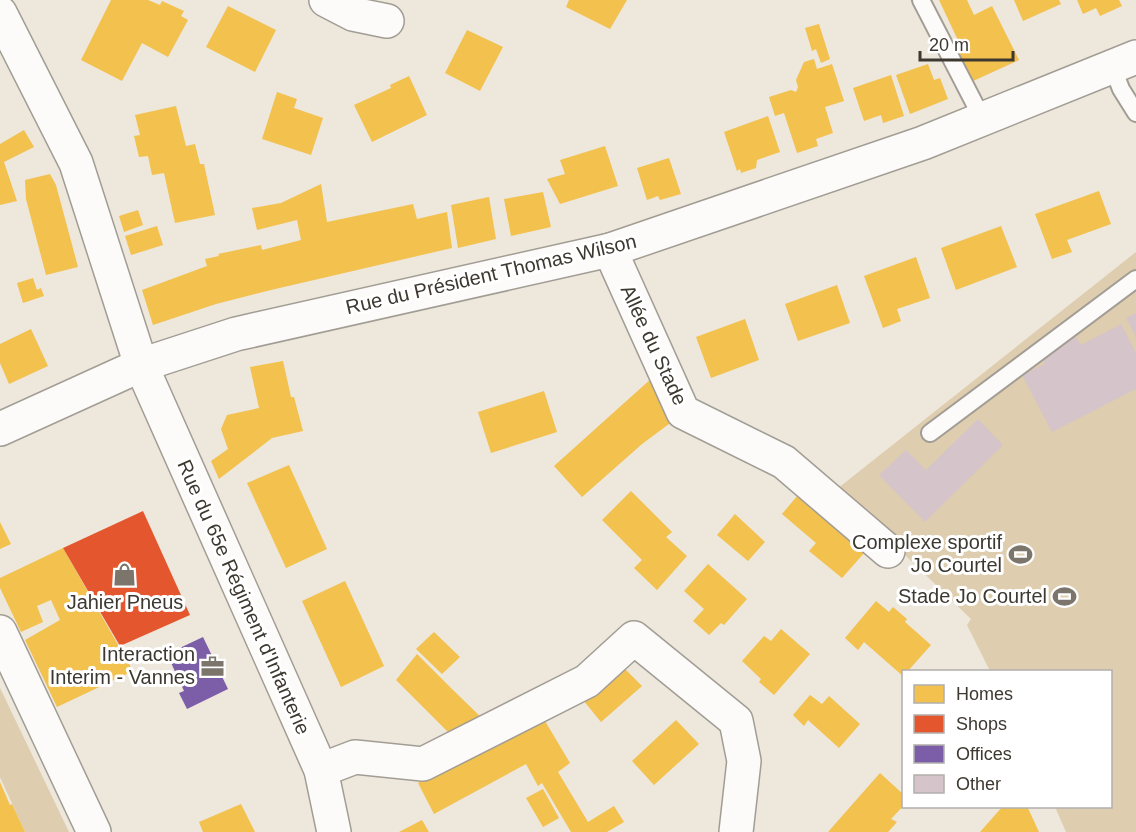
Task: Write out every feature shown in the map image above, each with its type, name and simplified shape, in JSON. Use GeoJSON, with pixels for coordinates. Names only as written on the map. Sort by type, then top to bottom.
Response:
{"type":"FeatureCollection","features":[{"type":"Feature","properties":{"kind":"street"},"geometry":{"type":"LineString","coordinates":[[326,0],[353,14],[387,21]]}},
{"type":"Feature","properties":{"kind":"street","name":"Rue du 65e Régiment d'Infanterie"},"geometry":{"type":"LineString","coordinates":[[0,13],[76,163],[141,365],[321,770],[334,832]]}},
{"type":"Feature","properties":{"kind":"street","name":"Rue du Président Thomas Wilson"},"geometry":{"type":"LineString","coordinates":[[0,429],[141,365],[256,328],[610,250],[912,147],[1124,61]]}},
{"type":"Feature","properties":{"kind":"street","name":"Allée du Stade"},"geometry":{"type":"LineString","coordinates":[[610,250],[683,412],[784,462],[888,551]]}},
{"type":"Feature","properties":{"kind":"street"},"geometry":{"type":"LineString","coordinates":[[0,632],[94,832]]}},
{"type":"Feature","properties":{"kind":"street"},"geometry":{"type":"LineString","coordinates":[[321,770],[355,757],[423,764],[587,681],[634,638],[736,721],[744,761],[736,832]]}},
{"type":"Feature","properties":{"kind":"lane"},"geometry":{"type":"LineString","coordinates":[[921,0],[983,120]]}},
{"type":"Feature","properties":{"kind":"lane"},"geometry":{"type":"LineString","coordinates":[[1124,61],[1121,89],[1136,114]]}},
{"type":"Feature","properties":{"kind":"lane"},"geometry":{"type":"LineString","coordinates":[[930,433],[1136,279]]}},
{"type":"Feature","properties":{"kind":"shaded area","name":"Complexe sportif Jo Courtel"},"geometry":{"type":"Polygon","coordinates":[[[1136,252],[1136,832],[1066,832],[1055,808],[1112,808],[1112,670],[990,670],[967,625],[971,619],[837,489],[1136,252]]]}},
{"type":"Feature","properties":{"kind":"shaded area"},"geometry":{"type":"Polygon","coordinates":[[[0,688],[69,832],[25,832],[0,777],[0,688]]]}},
{"type":"Feature","properties":{"kind":"building: Homes"},"geometry":{"type":"Polygon","coordinates":[[[111,0],[148,0],[160,5],[162,1],[184,11],[181,16],[188,20],[168,57],[142,43],[122,81],[81,60],[111,0]]]}},
{"type":"Feature","properties":{"kind":"building: Homes"},"geometry":{"type":"Polygon","coordinates":[[[569,0],[627,0],[610,29],[566,7],[569,0]]]}},
{"type":"Feature","properties":{"kind":"building: Homes"},"geometry":{"type":"Polygon","coordinates":[[[939,0],[967,0],[974,15],[992,6],[1019,60],[971,82],[956,54],[963,51],[939,0]]]}},
{"type":"Feature","properties":{"kind":"building: Homes"},"geometry":{"type":"Polygon","coordinates":[[[1014,0],[1059,0],[1061,4],[1023,21],[1014,0]]]}},
{"type":"Feature","properties":{"kind":"building: Homes"},"geometry":{"type":"Polygon","coordinates":[[[1077,0],[1119,0],[1122,6],[1100,16],[1096,8],[1083,14],[1077,0]]]}},
{"type":"Feature","properties":{"kind":"building: Homes"},"geometry":{"type":"Polygon","coordinates":[[[228,6],[276,30],[255,72],[206,47],[228,6]]]}},
{"type":"Feature","properties":{"kind":"building: Homes"},"geometry":{"type":"Polygon","coordinates":[[[819,24],[830,59],[821,63],[816,49],[812,51],[805,28],[819,24]]]}},
{"type":"Feature","properties":{"kind":"building: Homes"},"geometry":{"type":"Polygon","coordinates":[[[467,30],[503,47],[480,91],[445,73],[467,30]]]}},
{"type":"Feature","properties":{"kind":"building: Homes"},"geometry":{"type":"Polygon","coordinates":[[[814,59],[817,69],[832,64],[844,101],[825,107],[833,133],[816,139],[818,146],[797,153],[784,113],[775,116],[769,97],[791,90],[796,92],[798,87],[796,80],[804,62],[814,59]]]}},
{"type":"Feature","properties":{"kind":"building: Homes"},"geometry":{"type":"Polygon","coordinates":[[[928,64],[934,80],[940,78],[948,99],[910,114],[896,75],[928,64]]]}},
{"type":"Feature","properties":{"kind":"building: Homes"},"geometry":{"type":"Polygon","coordinates":[[[891,75],[904,116],[883,123],[881,115],[864,121],[853,88],[891,75]]]}},
{"type":"Feature","properties":{"kind":"building: Homes"},"geometry":{"type":"Polygon","coordinates":[[[409,76],[427,115],[372,142],[354,105],[391,88],[390,85],[409,76]]]}},
{"type":"Feature","properties":{"kind":"building: Homes"},"geometry":{"type":"Polygon","coordinates":[[[277,92],[297,99],[294,108],[323,118],[311,155],[262,139],[277,92]]]}},
{"type":"Feature","properties":{"kind":"building: Homes"},"geometry":{"type":"Polygon","coordinates":[[[176,106],[186,146],[195,144],[200,164],[204,164],[215,215],[175,223],[164,173],[152,175],[148,156],[139,157],[134,136],[140,135],[135,115],[176,106]]]}},
{"type":"Feature","properties":{"kind":"building: Homes"},"geometry":{"type":"Polygon","coordinates":[[[768,116],[780,152],[757,160],[756,168],[741,173],[740,169],[737,171],[724,132],[768,116]]]}},
{"type":"Feature","properties":{"kind":"building: Homes"},"geometry":{"type":"Polygon","coordinates":[[[24,130],[34,147],[4,162],[17,201],[0,205],[0,144],[24,130]]]}},
{"type":"Feature","properties":{"kind":"building: Homes"},"geometry":{"type":"Polygon","coordinates":[[[605,146],[618,186],[560,204],[547,179],[565,174],[560,160],[605,146]]]}},
{"type":"Feature","properties":{"kind":"building: Homes"},"geometry":{"type":"Polygon","coordinates":[[[669,158],[681,194],[660,200],[658,196],[647,200],[637,168],[669,158]]]}},
{"type":"Feature","properties":{"kind":"building: Homes"},"geometry":{"type":"Polygon","coordinates":[[[50,174],[56,185],[78,267],[46,275],[26,199],[25,180],[50,174]]]}},
{"type":"Feature","properties":{"kind":"building: Homes"},"geometry":{"type":"Polygon","coordinates":[[[321,184],[327,222],[413,204],[417,219],[447,212],[452,248],[216,304],[153,325],[142,290],[207,266],[205,259],[219,256],[218,254],[261,245],[262,250],[301,240],[297,220],[257,230],[252,208],[281,203],[321,184]]]}},
{"type":"Feature","properties":{"kind":"building: Homes"},"geometry":{"type":"Polygon","coordinates":[[[1099,191],[1111,224],[1067,240],[1072,252],[1052,259],[1035,214],[1099,191]]]}},
{"type":"Feature","properties":{"kind":"building: Homes"},"geometry":{"type":"Polygon","coordinates":[[[543,192],[551,227],[511,236],[504,199],[543,192]]]}},
{"type":"Feature","properties":{"kind":"building: Homes"},"geometry":{"type":"Polygon","coordinates":[[[489,197],[496,239],[458,248],[451,205],[489,197]]]}},
{"type":"Feature","properties":{"kind":"building: Homes"},"geometry":{"type":"Polygon","coordinates":[[[138,210],[143,225],[124,232],[119,216],[138,210]]]}},
{"type":"Feature","properties":{"kind":"building: Homes"},"geometry":{"type":"Polygon","coordinates":[[[157,226],[163,245],[131,255],[125,236],[157,226]]]}},
{"type":"Feature","properties":{"kind":"building: Homes"},"geometry":{"type":"Polygon","coordinates":[[[1001,226],[1017,267],[956,290],[941,248],[1001,226]]]}},
{"type":"Feature","properties":{"kind":"building: Homes"},"geometry":{"type":"Polygon","coordinates":[[[916,257],[930,298],[897,309],[901,321],[883,328],[864,276],[916,257]]]}},
{"type":"Feature","properties":{"kind":"building: Homes"},"geometry":{"type":"Polygon","coordinates":[[[33,278],[37,290],[41,288],[44,296],[23,303],[17,283],[33,278]]]}},
{"type":"Feature","properties":{"kind":"building: Homes"},"geometry":{"type":"Polygon","coordinates":[[[837,285],[850,323],[798,341],[785,304],[837,285]]]}},
{"type":"Feature","properties":{"kind":"building: Homes"},"geometry":{"type":"Polygon","coordinates":[[[745,319],[759,360],[711,378],[696,337],[745,319]]]}},
{"type":"Feature","properties":{"kind":"building: Homes"},"geometry":{"type":"Polygon","coordinates":[[[31,329],[48,366],[9,384],[0,363],[0,344],[31,329]]]}},
{"type":"Feature","properties":{"kind":"building: Homes"},"geometry":{"type":"Polygon","coordinates":[[[283,361],[291,397],[294,397],[303,431],[272,438],[219,479],[211,461],[228,449],[221,429],[227,415],[259,408],[250,367],[283,361]]]}},
{"type":"Feature","properties":{"kind":"building: Homes"},"geometry":{"type":"Polygon","coordinates":[[[652,378],[673,421],[642,444],[582,497],[554,466],[652,378]]]}},
{"type":"Feature","properties":{"kind":"building: Homes"},"geometry":{"type":"Polygon","coordinates":[[[544,391],[557,432],[491,453],[478,412],[544,391]]]}},
{"type":"Feature","properties":{"kind":"building: Homes"},"geometry":{"type":"Polygon","coordinates":[[[289,465],[327,549],[286,568],[247,483],[289,465]]]}},
{"type":"Feature","properties":{"kind":"building: Homes"},"geometry":{"type":"Polygon","coordinates":[[[631,491],[672,532],[666,537],[687,556],[657,590],[634,568],[642,560],[602,520],[631,491]]]}},
{"type":"Feature","properties":{"kind":"building: Homes"},"geometry":{"type":"Polygon","coordinates":[[[798,495],[865,552],[842,578],[809,551],[816,543],[782,514],[798,495]]]}},
{"type":"Feature","properties":{"kind":"building: Homes"},"geometry":{"type":"Polygon","coordinates":[[[735,514],[765,542],[748,561],[717,535],[735,514]]]}},
{"type":"Feature","properties":{"kind":"building: Homes"},"geometry":{"type":"Polygon","coordinates":[[[0,522],[11,544],[0,549],[0,522]]]}},
{"type":"Feature","properties":{"kind":"building: Homes"},"geometry":{"type":"Polygon","coordinates":[[[63,548],[133,671],[57,707],[25,640],[60,620],[51,600],[37,606],[43,622],[21,632],[0,588],[0,578],[63,548]]]}},
{"type":"Feature","properties":{"kind":"building: Homes"},"geometry":{"type":"Polygon","coordinates":[[[708,564],[747,599],[724,625],[721,623],[709,635],[693,621],[704,609],[684,591],[708,564]]]}},
{"type":"Feature","properties":{"kind":"building: Homes"},"geometry":{"type":"Polygon","coordinates":[[[345,581],[384,666],[341,687],[302,601],[345,581]]]}},
{"type":"Feature","properties":{"kind":"building: Homes"},"geometry":{"type":"Polygon","coordinates":[[[876,601],[889,612],[893,607],[907,619],[905,622],[931,645],[909,670],[902,670],[902,675],[864,642],[858,650],[845,638],[876,601]]]}},
{"type":"Feature","properties":{"kind":"building: Homes"},"geometry":{"type":"Polygon","coordinates":[[[781,629],[810,654],[774,695],[759,682],[761,679],[742,661],[764,636],[771,641],[781,629]]]}},
{"type":"Feature","properties":{"kind":"building: Homes"},"geometry":{"type":"Polygon","coordinates":[[[434,632],[460,657],[442,674],[416,649],[434,632]]]}},
{"type":"Feature","properties":{"kind":"building: Homes"},"geometry":{"type":"Polygon","coordinates":[[[417,654],[487,723],[456,740],[396,680],[417,654]]]}},
{"type":"Feature","properties":{"kind":"building: Homes"},"geometry":{"type":"Polygon","coordinates":[[[622,666],[642,686],[601,722],[583,700],[622,666]]]}},
{"type":"Feature","properties":{"kind":"building: Homes"},"geometry":{"type":"Polygon","coordinates":[[[810,695],[822,704],[829,696],[860,724],[839,748],[808,720],[804,726],[793,715],[810,695]]]}},
{"type":"Feature","properties":{"kind":"building: Homes"},"geometry":{"type":"Polygon","coordinates":[[[542,716],[570,763],[558,772],[588,822],[614,806],[624,822],[607,832],[571,832],[542,783],[538,786],[526,764],[434,814],[418,783],[542,716]]]}},
{"type":"Feature","properties":{"kind":"building: Homes"},"geometry":{"type":"Polygon","coordinates":[[[676,720],[699,744],[654,785],[632,761],[676,720]]]}},
{"type":"Feature","properties":{"kind":"building: Homes"},"geometry":{"type":"Polygon","coordinates":[[[880,773],[902,793],[902,807],[891,819],[897,822],[888,832],[828,832],[880,773]]]}},
{"type":"Feature","properties":{"kind":"building: Homes"},"geometry":{"type":"Polygon","coordinates":[[[0,782],[10,805],[12,804],[25,832],[0,832],[0,782]]]}},
{"type":"Feature","properties":{"kind":"building: Homes"},"geometry":{"type":"Polygon","coordinates":[[[543,789],[559,818],[543,827],[526,798],[543,789]]]}},
{"type":"Feature","properties":{"kind":"building: Homes"},"geometry":{"type":"Polygon","coordinates":[[[241,804],[255,832],[203,832],[199,822],[241,804]]]}},
{"type":"Feature","properties":{"kind":"building: Homes"},"geometry":{"type":"Polygon","coordinates":[[[1001,808],[1028,808],[1039,832],[980,832],[1001,808]]]}},
{"type":"Feature","properties":{"kind":"building: Homes"},"geometry":{"type":"Polygon","coordinates":[[[422,820],[429,832],[399,832],[422,820]]]}},
{"type":"Feature","properties":{"kind":"building: Shops","name":"Jahier Pneus"},"geometry":{"type":"Polygon","coordinates":[[[143,511],[190,615],[120,646],[63,548],[143,511]]]}},
{"type":"Feature","properties":{"kind":"building: Offices"},"geometry":{"type":"Polygon","coordinates":[[[203,637],[228,689],[187,709],[179,693],[184,691],[167,654],[203,637]]]}},
{"type":"Feature","properties":{"kind":"building: Other"},"geometry":{"type":"Polygon","coordinates":[[[1136,313],[1136,337],[1126,318],[1136,313]]]}},
{"type":"Feature","properties":{"kind":"building: Other"},"geometry":{"type":"Polygon","coordinates":[[[1121,324],[1136,353],[1136,389],[1052,432],[1022,375],[1045,364],[1041,354],[1075,335],[1081,345],[1121,324]]]}},
{"type":"Feature","properties":{"kind":"building: Other"},"geometry":{"type":"Polygon","coordinates":[[[978,419],[1003,445],[925,522],[879,475],[906,450],[926,470],[978,419]]]}},
{"type":"Feature","properties":{"kind":"place","name":"Complexe sportif Jo Courtel"},"geometry":{"type":"Point","coordinates":[1020,554]}},
{"type":"Feature","properties":{"kind":"place","name":"Jahier Pneus"},"geometry":{"type":"Point","coordinates":[125,574]}},
{"type":"Feature","properties":{"kind":"place","name":"Stade Jo Courtel"},"geometry":{"type":"Point","coordinates":[1065,596]}},
{"type":"Feature","properties":{"kind":"place","name":"Interaction Interim - Vannes"},"geometry":{"type":"Point","coordinates":[213,666]}}]}
